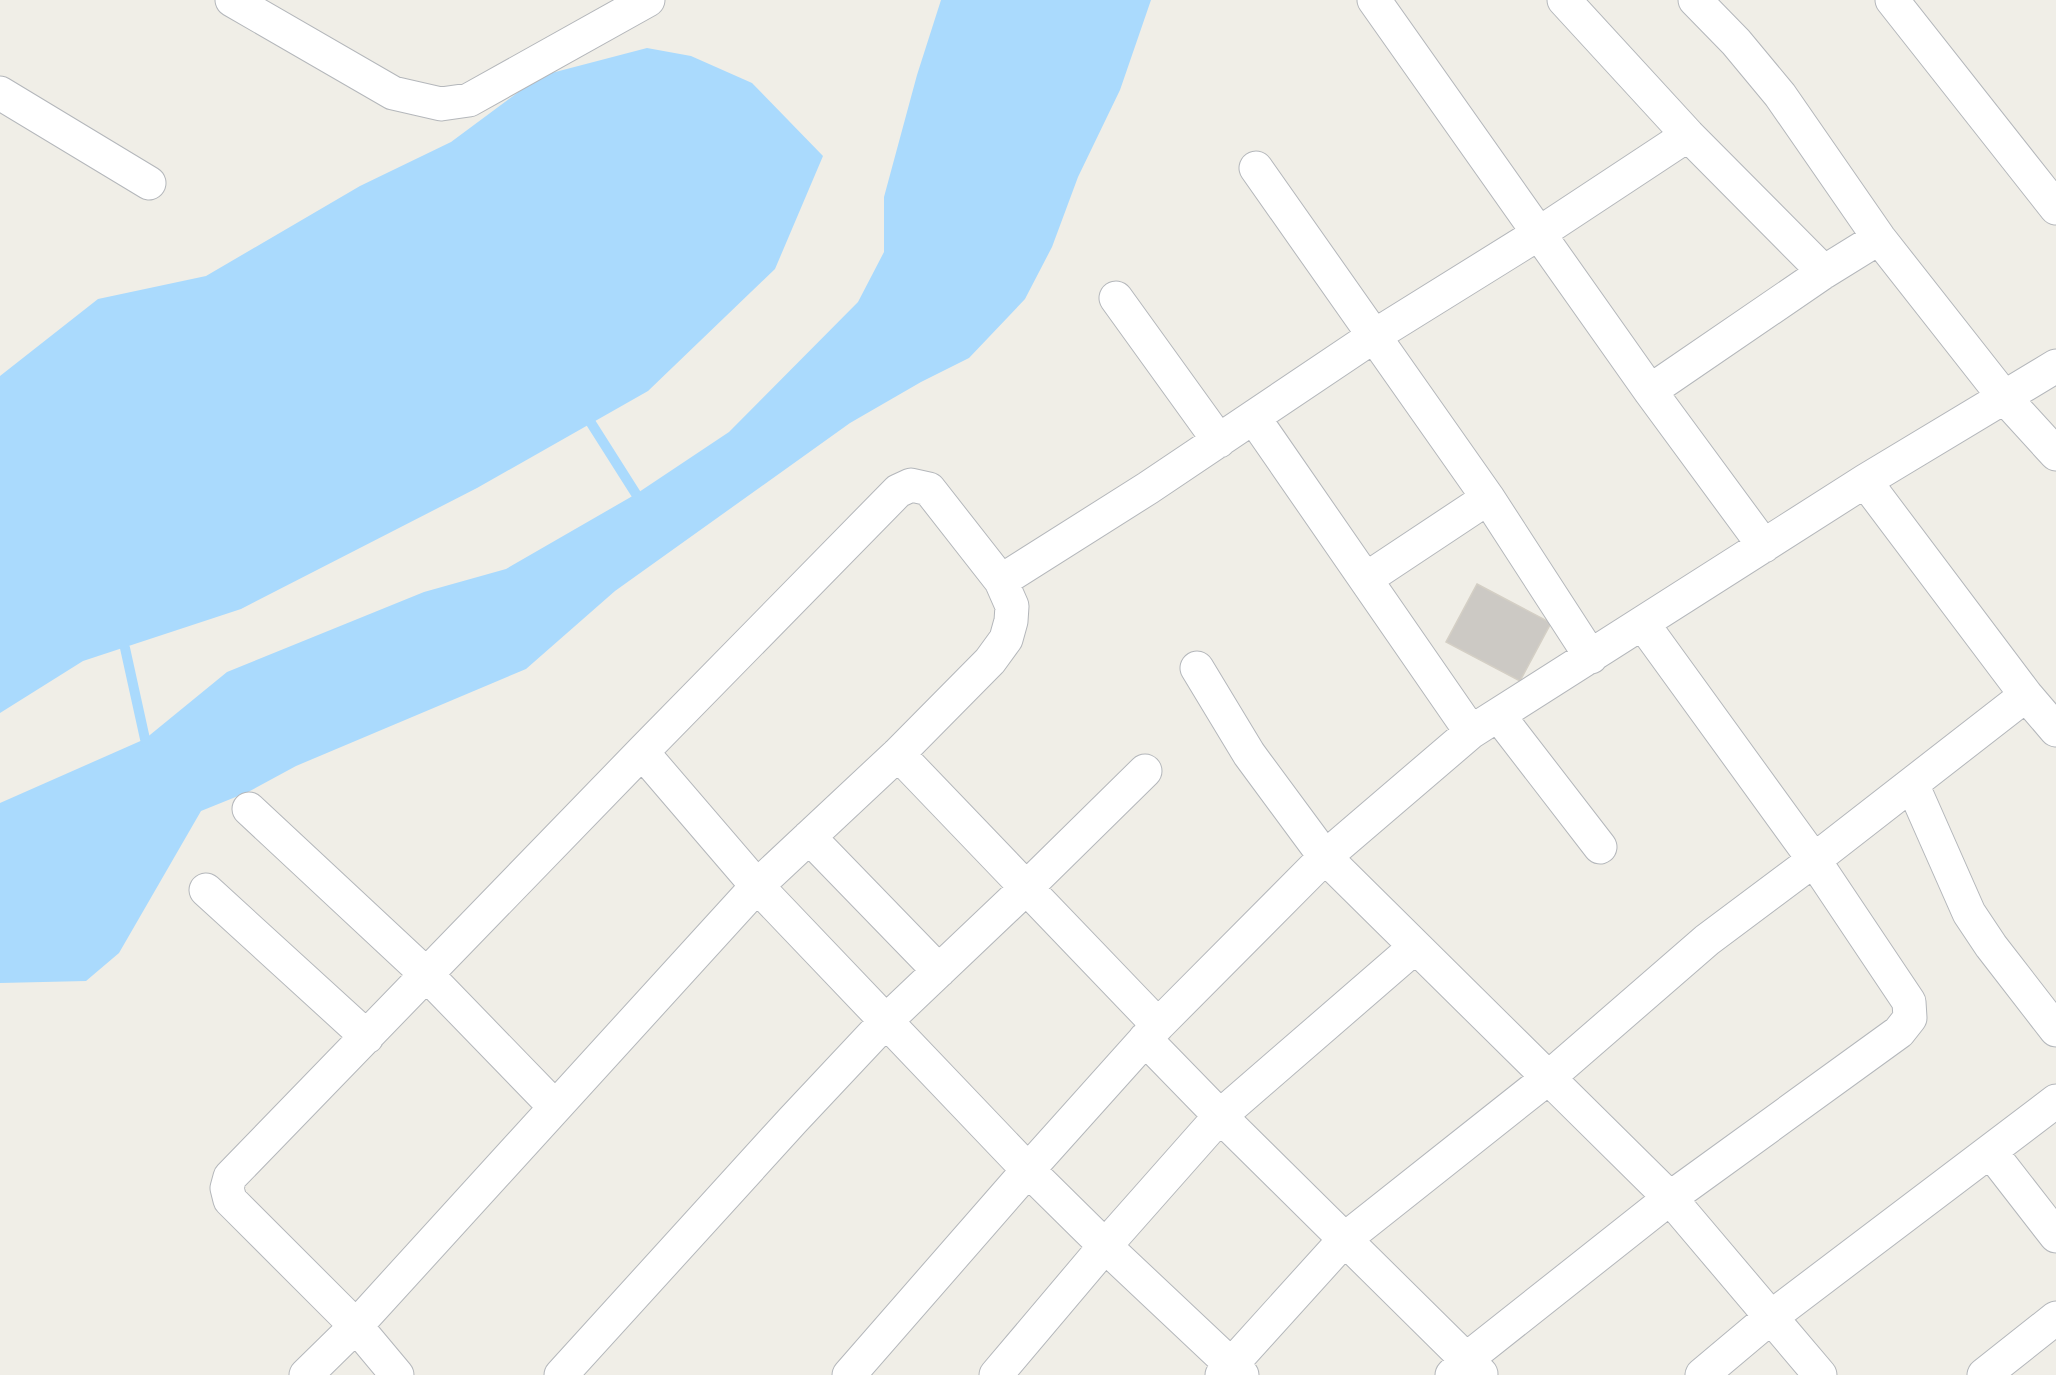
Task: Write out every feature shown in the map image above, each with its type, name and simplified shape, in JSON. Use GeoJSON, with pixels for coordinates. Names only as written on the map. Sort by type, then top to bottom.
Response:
{"type":"FeatureCollection","features":[{"type":"Feature","properties":{"kind":"street"},"geometry":{"type":"LineString","coordinates":[[232,0],[393,93],[441,104],[469,100],[648,0]]}},
{"type":"Feature","properties":{"kind":"street"},"geometry":{"type":"LineString","coordinates":[[1374,0],[1650,391],[1764,546]]}},
{"type":"Feature","properties":{"kind":"street"},"geometry":{"type":"LineString","coordinates":[[1564,0],[1688,135],[1824,272]]}},
{"type":"Feature","properties":{"kind":"street"},"geometry":{"type":"LineString","coordinates":[[1695,0],[1736,42],[1780,95],[1879,238],[2004,397],[2056,454]]}},
{"type":"Feature","properties":{"kind":"street"},"geometry":{"type":"LineString","coordinates":[[1901,3],[2056,208]]}},
{"type":"Feature","properties":{"kind":"street"},"geometry":{"type":"LineString","coordinates":[[0,93],[149,183]]}},
{"type":"Feature","properties":{"kind":"street"},"geometry":{"type":"LineString","coordinates":[[1001,580],[1219,441],[1374,336],[1538,234],[1688,135]]}},
{"type":"Feature","properties":{"kind":"street"},"geometry":{"type":"LineString","coordinates":[[1256,168],[1488,498],[1591,657]]}},
{"type":"Feature","properties":{"kind":"street"},"geometry":{"type":"LineString","coordinates":[[1650,391],[1824,272],[1879,238]]}},
{"type":"Feature","properties":{"kind":"street"},"geometry":{"type":"LineString","coordinates":[[1116,298],[1219,441]]}},
{"type":"Feature","properties":{"kind":"street"},"geometry":{"type":"LineString","coordinates":[[849,1375],[1152,1032],[1325,857],[1485,724],[1865,481],[2056,366]]}},
{"type":"Feature","properties":{"kind":"street"},"geometry":{"type":"LineString","coordinates":[[1254,418],[1366,579],[1485,724],[1600,847]]}},
{"type":"Feature","properties":{"kind":"street"},"geometry":{"type":"LineString","coordinates":[[1865,481],[2026,695],[2056,730]]}},
{"type":"Feature","properties":{"kind":"street"},"geometry":{"type":"LineString","coordinates":[[306,1375],[356,1326],[757,886],[898,754],[990,661],[1006,639],[1012,606],[1001,580],[929,489],[911,486],[898,491],[230,1177],[227,1188],[230,1200],[356,1326],[397,1375]]}},
{"type":"Feature","properties":{"kind":"street"},"geometry":{"type":"LineString","coordinates":[[1366,579],[1488,498]]}},
{"type":"Feature","properties":{"kind":"street"},"geometry":{"type":"LineString","coordinates":[[898,754],[1026,888],[1152,1032],[1220,1116],[1345,1239],[1468,1370],[1670,1198],[1899,1032],[1910,1018],[1909,1002],[1815,860],[1643,624]]}},
{"type":"Feature","properties":{"kind":"street"},"geometry":{"type":"LineString","coordinates":[[1197,668],[1249,754],[1325,857],[1670,1198],[1820,1375]]}},
{"type":"Feature","properties":{"kind":"street"},"geometry":{"type":"LineString","coordinates":[[642,752],[757,886],[1028,1170],[1232,1372],[1345,1239],[1548,1078],[1707,940],[1815,860],[2026,695]]}},
{"type":"Feature","properties":{"kind":"street"},"geometry":{"type":"LineString","coordinates":[[561,1375],[886,1021],[1145,771]]}},
{"type":"Feature","properties":{"kind":"street"},"geometry":{"type":"LineString","coordinates":[[1912,784],[1969,913],[1991,946],[2056,1030]]}},
{"type":"Feature","properties":{"kind":"street"},"geometry":{"type":"LineString","coordinates":[[249,810],[427,975],[555,1107]]}},
{"type":"Feature","properties":{"kind":"street"},"geometry":{"type":"LineString","coordinates":[[809,837],[939,971]]}},
{"type":"Feature","properties":{"kind":"street"},"geometry":{"type":"LineString","coordinates":[[206,890],[367,1037]]}},
{"type":"Feature","properties":{"kind":"street"},"geometry":{"type":"LineString","coordinates":[[996,1375],[1105,1246],[1220,1116],[1415,947]]}},
{"type":"Feature","properties":{"kind":"street"},"geometry":{"type":"LineString","coordinates":[[1702,1375],[1771,1317],[2056,1101]]}},
{"type":"Feature","properties":{"kind":"street"},"geometry":{"type":"LineString","coordinates":[[1990,1151],[2056,1236]]}},
{"type":"Feature","properties":{"kind":"street"},"geometry":{"type":"LineString","coordinates":[[1984,1375],[2056,1318]]}},
{"type":"Feature","properties":{"kind":"water"},"geometry":{"type":"Polygon","coordinates":[[[941,0],[1151,0],[1120,90],[1078,177],[1052,247],[1025,299],[969,358],[921,382],[850,423],[615,591],[526,669],[296,766],[248,792],[201,811],[119,953],[86,981],[0,983],[0,803],[145,739],[227,672],[424,592],[506,569],[636,494],[729,432],[858,302],[884,252],[884,197],[917,75],[941,0]]]}},
{"type":"Feature","properties":{"kind":"water"},"geometry":{"type":"Polygon","coordinates":[[[647,48],[691,56],[752,83],[823,156],[775,269],[648,391],[477,488],[241,609],[83,661],[0,713],[0,376],[98,299],[206,276],[360,186],[451,142],[540,76],[647,48]]]}},
{"type":"Feature","properties":{"kind":"building"},"geometry":{"type":"Polygon","coordinates":[[[1477,584],[1551,623],[1520,681],[1446,642],[1477,584]]]}},
{"type":"Feature","properties":{"kind":"waterway"},"geometry":{"type":"LineString","coordinates":[[591,423],[636,494]]}},
{"type":"Feature","properties":{"kind":"waterway"},"geometry":{"type":"LineString","coordinates":[[125,648],[145,739]]}}]}
